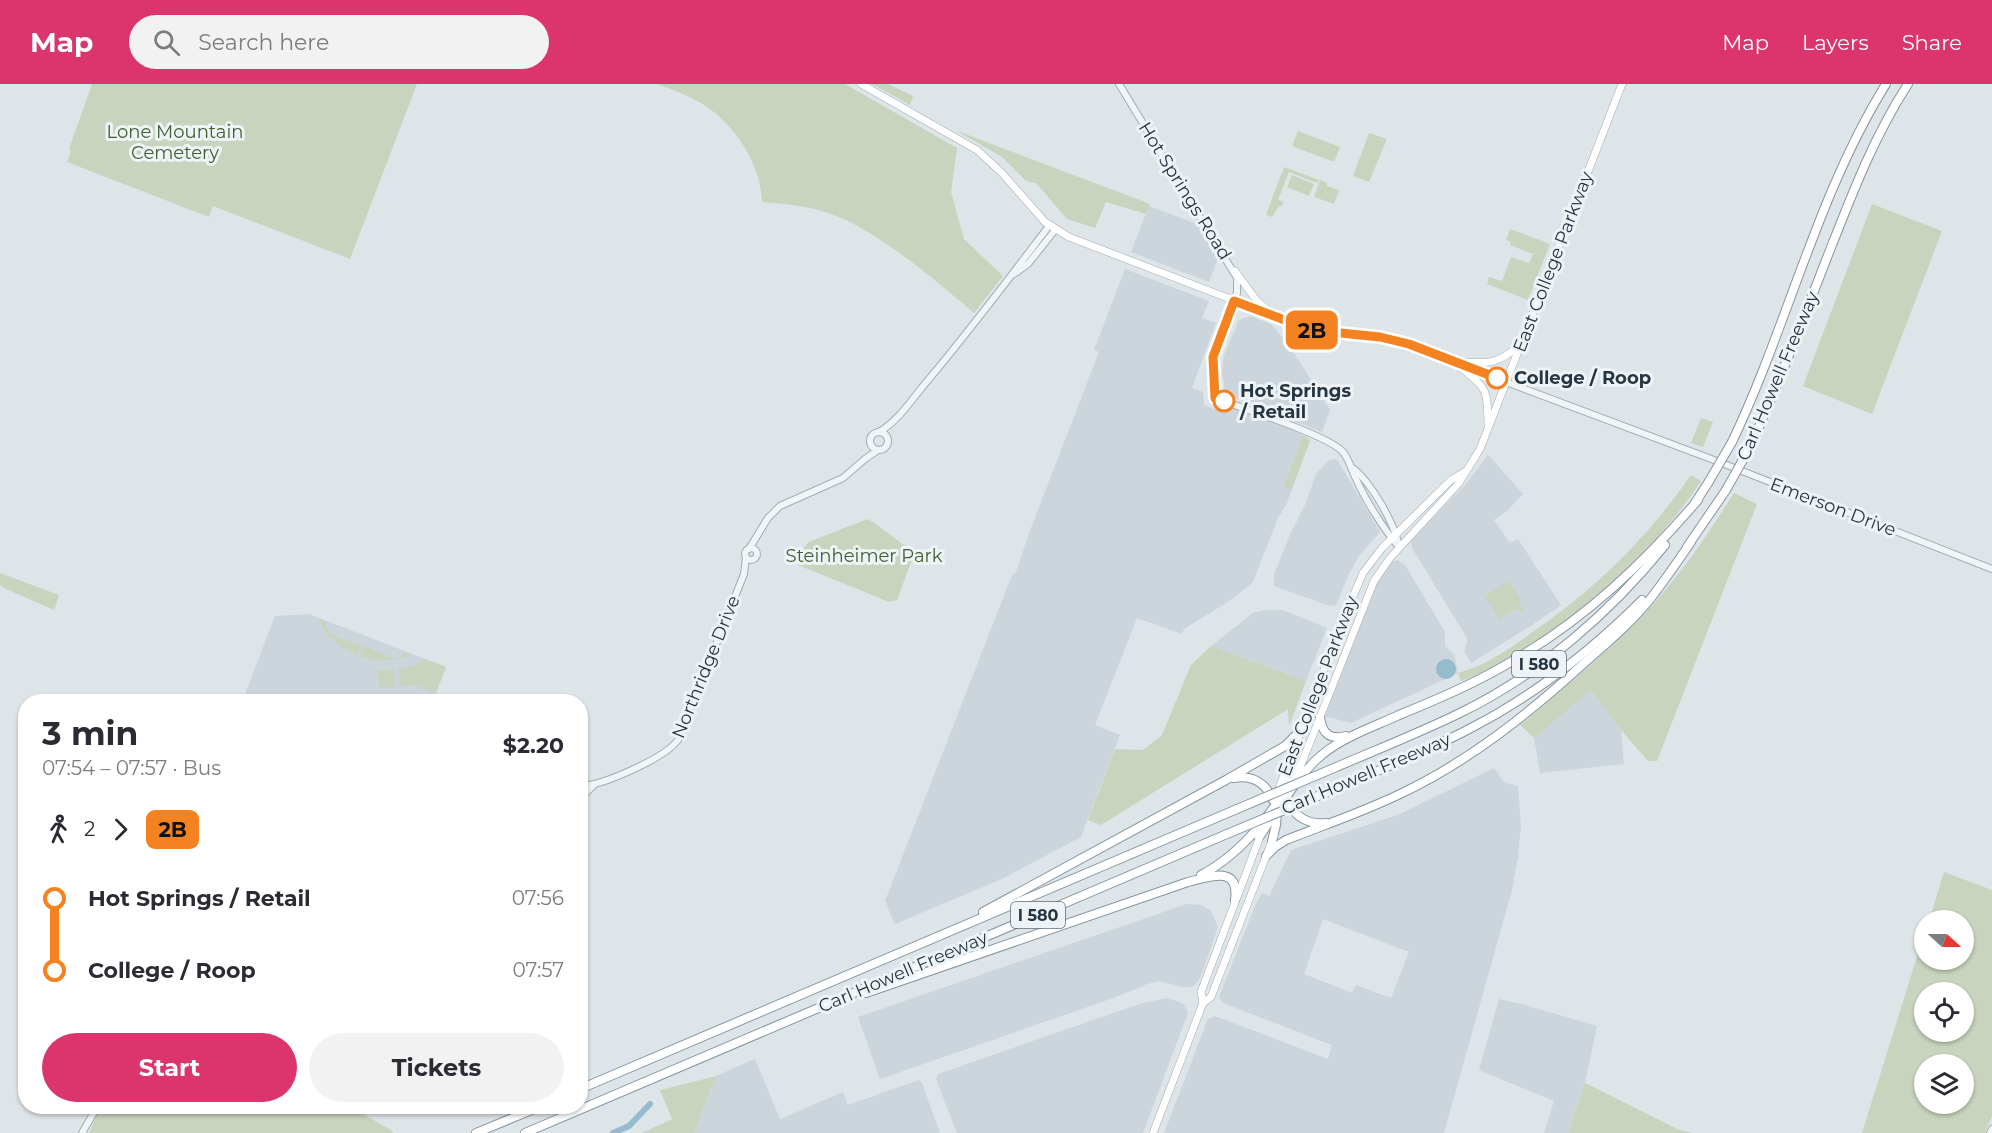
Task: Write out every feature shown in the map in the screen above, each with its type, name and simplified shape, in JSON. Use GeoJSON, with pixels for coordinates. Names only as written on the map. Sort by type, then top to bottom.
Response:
{"type":"FeatureCollection","features":[{"type":"Feature","properties":{"kind":"highway","name":"Carl Howell Freeway"},"geometry":{"type":"LineString","coordinates":[[588,1086],[1462,712],[1527,674],[1568,643],[1625,591],[1671,538],[1698,500],[1732,442],[1748,408],[1832,193],[1857,135],[1886,84]]}},
{"type":"Feature","properties":{"kind":"highway","name":"Carl Howell Freeway"},"geometry":{"type":"LineString","coordinates":[[588,1106],[1451,738],[1501,712],[1580,658],[1641,601],[1691,543],[1726,490],[1749,449],[1778,384],[1853,189],[1893,107],[1908,84]]}},
{"type":"Feature","properties":{"kind":"highway"},"geometry":{"type":"LineString","coordinates":[[1188,882],[1210,871],[1232,855],[1316,760],[1329,749],[1358,733],[1469,685],[1544,642],[1586,611],[1623,579],[1667,536],[1698,500]]}},
{"type":"Feature","properties":{"kind":"highway"},"geometry":{"type":"LineString","coordinates":[[1266,856],[1282,842],[1380,804],[1415,787],[1466,757],[1514,723],[1559,686],[1633,618],[1650,599],[1691,543]]}},
{"type":"Feature","properties":{"kind":"highway"},"geometry":{"type":"LineString","coordinates":[[1320,717],[1323,729],[1330,737],[1338,738],[1358,733]]}},
{"type":"Feature","properties":{"kind":"highway"},"geometry":{"type":"LineString","coordinates":[[866,967],[996,906],[1285,746],[1301,730]]}},
{"type":"Feature","properties":{"kind":"highway"},"geometry":{"type":"LineString","coordinates":[[1288,763],[1285,775],[1290,806],[1302,818],[1318,824],[1331,823]]}},
{"type":"Feature","properties":{"kind":"highway"},"geometry":{"type":"LineString","coordinates":[[1287,793],[1300,767]]}},
{"type":"Feature","properties":{"kind":"highway"},"geometry":{"type":"LineString","coordinates":[[1226,780],[1235,777],[1252,778],[1265,787],[1274,807],[1276,825],[1272,842]]}},
{"type":"Feature","properties":{"kind":"highway"},"geometry":{"type":"LineString","coordinates":[[1260,837],[1274,807]]}},
{"type":"Feature","properties":{"kind":"highway"},"geometry":{"type":"LineString","coordinates":[[848,996],[865,994],[1214,875],[1225,875],[1232,880],[1235,900]]}},
{"type":"Feature","properties":{"kind":"highway"},"geometry":{"type":"LineString","coordinates":[[476,1133],[522,1114]]}},
{"type":"Feature","properties":{"kind":"highway","name":"Carl Howell Freeway"},"geometry":{"type":"LineString","coordinates":[[525,1133],[570,1114]]}},
{"type":"Feature","properties":{"kind":"main road"},"geometry":{"type":"LineString","coordinates":[[861,84],[977,150],[1002,173],[1052,228],[1069,237],[1311,330],[1393,340],[1506,382]]}},
{"type":"Feature","properties":{"kind":"main road","name":"East College Parkway"},"geometry":{"type":"LineString","coordinates":[[1300,767],[1374,581],[1400,547],[1459,483],[1480,450],[1622,84]]}},
{"type":"Feature","properties":{"kind":"main road"},"geometry":{"type":"LineString","coordinates":[[1235,271],[1256,300],[1274,316]]}},
{"type":"Feature","properties":{"kind":"main road"},"geometry":{"type":"LineString","coordinates":[[1455,362],[1487,364],[1498,362],[1520,346]]}},
{"type":"Feature","properties":{"kind":"main road"},"geometry":{"type":"LineString","coordinates":[[1455,362],[1486,390],[1488,429]]}},
{"type":"Feature","properties":{"kind":"main road","name":"East College Parkway"},"geometry":{"type":"LineString","coordinates":[[1274,807],[1288,763],[1357,585],[1373,558],[1452,480],[1466,471]]}},
{"type":"Feature","properties":{"kind":"main road","name":"East College Parkway"},"geometry":{"type":"LineString","coordinates":[[1203,1003],[1211,997],[1272,842],[1287,793]]}},
{"type":"Feature","properties":{"kind":"main road","name":"East College Parkway"},"geometry":{"type":"LineString","coordinates":[[1153,1133],[1203,1003],[1201,992],[1260,837]]}},
{"type":"Feature","properties":{"kind":"street","name":"Hot Springs Road"},"geometry":{"type":"LineString","coordinates":[[1119,84],[1235,271],[1238,283],[1234,301],[1213,357],[1215,398],[1330,442],[1342,451],[1357,481],[1395,536]]}},
{"type":"Feature","properties":{"kind":"street","name":"Northridge Drive"},"geometry":{"type":"LineString","coordinates":[[865,459],[872,435],[894,420],[1014,275],[1028,264],[1052,228]]}},
{"type":"Feature","properties":{"kind":"street","name":"Emerson Drive"},"geometry":{"type":"LineString","coordinates":[[1506,382],[1714,460],[1992,569]]}},
{"type":"Feature","properties":{"kind":"street","name":"Northridge Drive"},"geometry":{"type":"LineString","coordinates":[[753,550],[768,518],[780,506],[843,478],[865,459],[887,446],[894,420]]}},
{"type":"Feature","properties":{"kind":"street"},"geometry":{"type":"LineString","coordinates":[[879,432],[885,433],[888,438]]}},
{"type":"Feature","properties":{"kind":"street"},"geometry":{"type":"LineString","coordinates":[[870,442],[872,447],[878,450]]}},
{"type":"Feature","properties":{"kind":"street"},"geometry":{"type":"LineString","coordinates":[[1395,536],[1400,547]]}},
{"type":"Feature","properties":{"kind":"street","name":"Northridge Drive"},"geometry":{"type":"LineString","coordinates":[[744,574],[746,552],[753,550]]}},
{"type":"Feature","properties":{"kind":"street","name":"Northridge Drive"},"geometry":{"type":"LineString","coordinates":[[588,785],[658,758],[671,749],[678,740],[744,574],[757,557],[753,550]]}},
{"type":"Feature","properties":{"kind":"street"},"geometry":{"type":"LineString","coordinates":[[746,557],[753,560]]}},
{"type":"Feature","properties":{"kind":"street","name":"Northridge Drive"},"geometry":{"type":"LineString","coordinates":[[588,792],[595,784]]}},
{"type":"Feature","properties":{"kind":"street"},"geometry":{"type":"LineString","coordinates":[[82,1133],[93,1114]]}},
{"type":"Feature","properties":{"kind":"street"},"geometry":{"type":"LineString","coordinates":[[1990,1133],[1992,1129]]}},
{"type":"Feature","properties":{"kind":"shaded area"},"geometry":{"type":"Polygon","coordinates":[[[1149,206],[1197,224],[1218,258],[1209,282],[1131,252],[1149,206]]]}},
{"type":"Feature","properties":{"kind":"shaded area"},"geometry":{"type":"Polygon","coordinates":[[[1125,269],[1209,301],[1202,318],[1216,323],[1192,388],[1203,392],[1204,405],[1217,410],[1220,403],[1292,430],[1310,440],[1286,505],[1278,518],[1253,582],[1234,598],[1184,629],[1182,634],[1137,618],[1095,725],[1120,735],[1081,837],[1004,878],[895,924],[885,901],[1012,575],[1016,572],[1099,352],[1094,350],[1125,269]]]}},
{"type":"Feature","properties":{"kind":"shaded area"},"geometry":{"type":"Polygon","coordinates":[[[1250,316],[1271,324],[1289,345],[1330,410],[1322,432],[1225,394],[1222,371],[1224,355],[1239,320],[1250,316]]]}},
{"type":"Feature","properties":{"kind":"shaded area"},"geometry":{"type":"Polygon","coordinates":[[[1488,455],[1523,494],[1508,510],[1494,520],[1510,543],[1518,539],[1561,605],[1471,663],[1464,651],[1467,638],[1411,543],[1413,537],[1465,485],[1488,455]]]}},
{"type":"Feature","properties":{"kind":"shaded area"},"geometry":{"type":"Polygon","coordinates":[[[1335,459],[1380,532],[1359,556],[1336,605],[1330,606],[1274,586],[1274,575],[1316,474],[1329,460],[1335,459]]]}},
{"type":"Feature","properties":{"kind":"shaded area"},"geometry":{"type":"Polygon","coordinates":[[[1397,560],[1405,565],[1445,632],[1445,646],[1454,654],[1458,673],[1351,723],[1324,716],[1374,589],[1390,563],[1397,560]]]}},
{"type":"Feature","properties":{"kind":"shaded area"},"geometry":{"type":"Polygon","coordinates":[[[1283,610],[1327,628],[1306,681],[1211,646],[1253,613],[1283,610]]]}},
{"type":"Feature","properties":{"kind":"shaded area"},"geometry":{"type":"Polygon","coordinates":[[[309,614],[446,667],[436,694],[245,694],[275,616],[309,614]]]}},
{"type":"Feature","properties":{"kind":"shaded area"},"geometry":{"type":"Polygon","coordinates":[[[1591,689],[1621,730],[1624,764],[1540,773],[1534,738],[1591,689]]]}},
{"type":"Feature","properties":{"kind":"shaded area"},"geometry":{"type":"Polygon","coordinates":[[[1494,768],[1504,782],[1518,786],[1521,826],[1512,890],[1444,1133],[1164,1133],[1208,1019],[1215,1016],[1328,1059],[1332,1045],[1223,1003],[1219,997],[1255,906],[1262,893],[1269,896],[1291,850],[1400,814],[1494,768]],[[1323,919],[1304,974],[1352,993],[1356,985],[1391,998],[1409,952],[1323,919]]]}},
{"type":"Feature","properties":{"kind":"shaded area"},"geometry":{"type":"Polygon","coordinates":[[[1187,904],[1201,905],[1211,911],[1218,927],[1201,976],[1195,985],[1182,987],[1159,981],[1144,985],[1102,1002],[880,1079],[858,1017],[1187,904]]]}},
{"type":"Feature","properties":{"kind":"shaded area"},"geometry":{"type":"Polygon","coordinates":[[[1168,998],[1184,1004],[1188,1013],[1143,1133],[957,1133],[936,1079],[938,1074],[1142,1003],[1168,998]]]}},
{"type":"Feature","properties":{"kind":"shaded area"},"geometry":{"type":"Polygon","coordinates":[[[1499,999],[1597,1026],[1585,1083],[1568,1133],[1544,1133],[1554,1101],[1479,1070],[1499,999]]]}},
{"type":"Feature","properties":{"kind":"shaded area"},"geometry":{"type":"Polygon","coordinates":[[[755,1059],[780,1119],[843,1092],[848,1105],[919,1080],[940,1133],[694,1133],[716,1076],[755,1059]]]}},
{"type":"Feature","properties":{"kind":"green space","name":"Lone Mountain Cemetery"},"geometry":{"type":"Polygon","coordinates":[[[92,84],[417,84],[350,259],[213,206],[209,217],[67,162],[71,151],[69,149],[92,84]]]}},
{"type":"Feature","properties":{"kind":"green space"},"geometry":{"type":"Polygon","coordinates":[[[657,84],[845,84],[957,148],[951,192],[964,239],[1003,276],[974,313],[907,259],[852,223],[816,209],[762,202],[757,174],[736,134],[715,113],[699,102],[657,84]]]}},
{"type":"Feature","properties":{"kind":"green space"},"geometry":{"type":"Polygon","coordinates":[[[872,84],[888,84],[913,96],[910,105],[872,84]]]}},
{"type":"Feature","properties":{"kind":"green space"},"geometry":{"type":"Polygon","coordinates":[[[955,130],[1150,204],[1146,214],[1106,202],[1095,228],[1067,219],[1036,183],[1026,181],[1002,157],[955,130]]]}},
{"type":"Feature","properties":{"kind":"green space"},"geometry":{"type":"Polygon","coordinates":[[[1298,131],[1340,147],[1334,162],[1292,146],[1298,131]]]}},
{"type":"Feature","properties":{"kind":"green space"},"geometry":{"type":"Polygon","coordinates":[[[1369,133],[1387,139],[1369,182],[1353,176],[1369,133]]]}},
{"type":"Feature","properties":{"kind":"green space"},"geometry":{"type":"Polygon","coordinates":[[[1284,167],[1319,180],[1317,183],[1289,172],[1278,200],[1284,202],[1272,217],[1266,215],[1284,167]]]}},
{"type":"Feature","properties":{"kind":"green space"},"geometry":{"type":"Polygon","coordinates":[[[1292,175],[1314,184],[1309,196],[1287,187],[1292,175]]]}},
{"type":"Feature","properties":{"kind":"green space"},"geometry":{"type":"Polygon","coordinates":[[[1320,180],[1327,183],[1327,186],[1339,190],[1334,204],[1314,197],[1320,180]]]}},
{"type":"Feature","properties":{"kind":"green space"},"geometry":{"type":"Polygon","coordinates":[[[1872,204],[1942,231],[1872,414],[1803,386],[1872,204]]]}},
{"type":"Feature","properties":{"kind":"green space"},"geometry":{"type":"Polygon","coordinates":[[[1510,229],[1550,244],[1528,300],[1487,284],[1489,277],[1502,281],[1511,257],[1529,263],[1533,254],[1510,245],[1511,242],[1506,240],[1510,229]]]}},
{"type":"Feature","properties":{"kind":"green space"},"geometry":{"type":"Polygon","coordinates":[[[1701,418],[1713,422],[1703,447],[1691,443],[1701,418]]]}},
{"type":"Feature","properties":{"kind":"green space"},"geometry":{"type":"Polygon","coordinates":[[[1303,436],[1310,441],[1292,488],[1288,489],[1284,486],[1303,436]]]}},
{"type":"Feature","properties":{"kind":"green space"},"geometry":{"type":"Polygon","coordinates":[[[1691,475],[1701,481],[1680,511],[1626,570],[1595,598],[1528,646],[1494,666],[1461,681],[1458,673],[1486,662],[1511,647],[1551,619],[1596,582],[1637,543],[1691,475]]]}},
{"type":"Feature","properties":{"kind":"green space"},"geometry":{"type":"Polygon","coordinates":[[[1734,493],[1757,504],[1657,761],[1648,761],[1591,690],[1534,738],[1520,725],[1607,650],[1656,601],[1697,548],[1734,493]]]}},
{"type":"Feature","properties":{"kind":"green space","name":"Steinheimer Park"},"geometry":{"type":"Polygon","coordinates":[[[867,519],[914,554],[897,600],[889,602],[798,565],[802,550],[809,542],[867,519]]]}},
{"type":"Feature","properties":{"kind":"green space"},"geometry":{"type":"Polygon","coordinates":[[[0,573],[59,595],[54,610],[0,585],[0,573]]]}},
{"type":"Feature","properties":{"kind":"green space"},"geometry":{"type":"Polygon","coordinates":[[[1509,581],[1524,612],[1521,613],[1518,608],[1499,620],[1484,596],[1509,581]]]}},
{"type":"Feature","properties":{"kind":"green space"},"geometry":{"type":"Polygon","coordinates":[[[318,618],[326,622],[333,635],[361,645],[357,655],[333,640],[324,630],[318,618]]]}},
{"type":"Feature","properties":{"kind":"green space"},"geometry":{"type":"Polygon","coordinates":[[[363,646],[395,659],[401,657],[404,652],[412,656],[399,659],[386,660],[366,658],[359,656],[363,646]]]}},
{"type":"Feature","properties":{"kind":"green space"},"geometry":{"type":"Polygon","coordinates":[[[1211,646],[1306,681],[1289,726],[1288,709],[1101,825],[1088,820],[1115,749],[1143,750],[1162,735],[1191,665],[1211,646]]]}},
{"type":"Feature","properties":{"kind":"green space"},"geometry":{"type":"Polygon","coordinates":[[[425,659],[446,667],[435,693],[414,685],[400,686],[399,669],[415,665],[425,659]]]}},
{"type":"Feature","properties":{"kind":"green space"},"geometry":{"type":"Polygon","coordinates":[[[378,670],[394,670],[395,687],[379,688],[378,670]]]}},
{"type":"Feature","properties":{"kind":"green space"},"geometry":{"type":"Polygon","coordinates":[[[1944,872],[1992,890],[1992,1116],[1985,1133],[1862,1133],[1914,966],[1914,970],[1974,970],[1974,910],[1932,910],[1944,872]]]}},
{"type":"Feature","properties":{"kind":"green space"},"geometry":{"type":"Polygon","coordinates":[[[716,1076],[694,1133],[642,1133],[672,1119],[660,1090],[716,1076]]]}},
{"type":"Feature","properties":{"kind":"green space"},"geometry":{"type":"Polygon","coordinates":[[[1585,1083],[1677,1129],[1692,1133],[1568,1133],[1585,1083]]]}},
{"type":"Feature","properties":{"kind":"green space"},"geometry":{"type":"Polygon","coordinates":[[[97,1114],[363,1114],[393,1133],[89,1133],[97,1114]]]}},
{"type":"Feature","properties":{"kind":"water"},"geometry":{"type":"Polygon","coordinates":[[[1446,659],[1453,662],[1456,669],[1453,676],[1446,679],[1439,676],[1436,669],[1439,662],[1446,659]]]}},
{"type":"Feature","properties":{"kind":"waterway"},"geometry":{"type":"LineString","coordinates":[[613,1133],[629,1126],[650,1104]]}},
{"type":"Feature","properties":{"kind":"bus line","name":"2B"},"geometry":{"type":"LineString","coordinates":[[1224,401],[1215,398],[1213,357],[1234,301],[1311,330],[1380,337],[1409,344],[1497,378]]}},
{"type":"Feature","properties":{"kind":"place","name":"College / Roop"},"geometry":{"type":"Point","coordinates":[1497,378]}},
{"type":"Feature","properties":{"kind":"place","name":"Hot Springs / Retail"},"geometry":{"type":"Point","coordinates":[1224,401]}}]}
